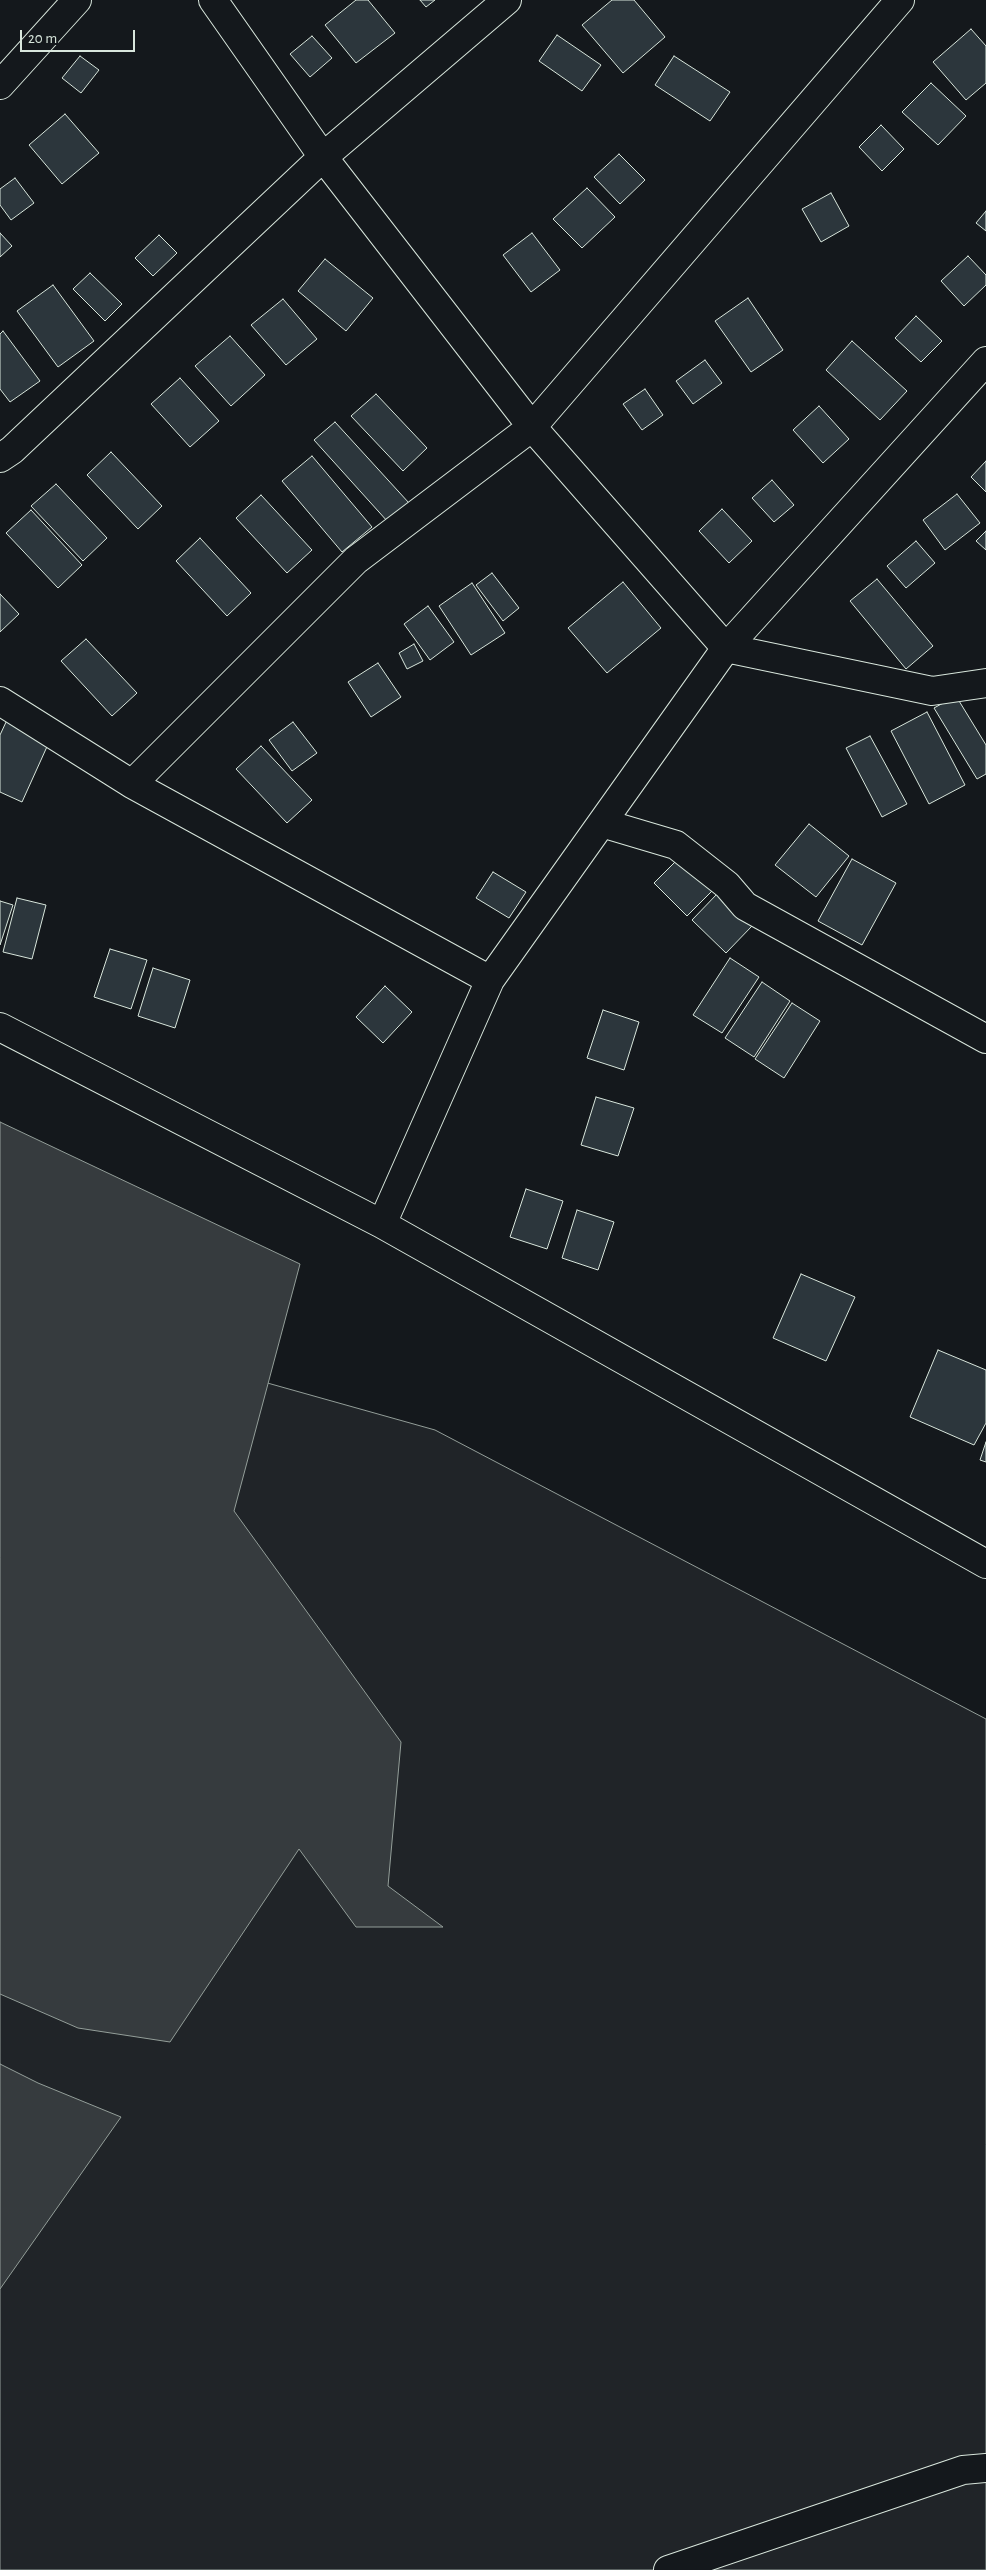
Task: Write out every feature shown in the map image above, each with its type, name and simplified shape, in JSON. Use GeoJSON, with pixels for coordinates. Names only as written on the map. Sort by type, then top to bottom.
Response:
{"type":"FeatureCollection","features":[{"type":"Feature","properties":{"kind":"street"},"geometry":{"type":"LineString","coordinates":[[0,85],[77,0]]}},
{"type":"Feature","properties":{"kind":"street"},"geometry":{"type":"LineString","coordinates":[[213,0],[323,157],[532,427],[726,648],[932,690],[986,683]]}},
{"type":"Feature","properties":{"kind":"street"},"geometry":{"type":"LineString","coordinates":[[0,458],[12,450],[323,157],[507,0]]}},
{"type":"Feature","properties":{"kind":"street"},"geometry":{"type":"LineString","coordinates":[[132,784],[356,560],[532,427],[900,0]]}},
{"type":"Feature","properties":{"kind":"street"},"geometry":{"type":"LineString","coordinates":[[382,1224],[490,980],[726,648],[986,361]]}},
{"type":"Feature","properties":{"kind":"street"},"geometry":{"type":"LineString","coordinates":[[0,701],[132,784],[490,980]]}},
{"type":"Feature","properties":{"kind":"street"},"geometry":{"type":"LineString","coordinates":[[602,822],[676,845],[728,885],[745,906],[986,1039]]}},
{"type":"Feature","properties":{"kind":"street"},"geometry":{"type":"LineString","coordinates":[[0,1027],[382,1224],[986,1564]]}},
{"type":"Feature","properties":{"kind":"street"},"geometry":{"type":"LineString","coordinates":[[668,2570],[963,2470],[986,2468]]}},
{"type":"Feature","properties":{"kind":"shaded area"},"geometry":{"type":"Polygon","coordinates":[[[0,1122],[300,1264],[234,1511],[401,1742],[388,1886],[443,1927],[356,1927],[299,1849],[170,2042],[78,2028],[0,1994],[0,1122]]]}},
{"type":"Feature","properties":{"kind":"shaded area"},"geometry":{"type":"Polygon","coordinates":[[[0,1308],[435,1430],[986,1719],[986,2570],[0,2570],[0,1308]]]}},
{"type":"Feature","properties":{"kind":"shaded area"},"geometry":{"type":"Polygon","coordinates":[[[0,2064],[38,2083],[121,2117],[0,2289],[0,2064]]]}},
{"type":"Feature","properties":{"kind":"building"},"geometry":{"type":"Polygon","coordinates":[[[356,0],[368,0],[395,33],[356,63],[325,25],[356,0]]]}},
{"type":"Feature","properties":{"kind":"building"},"geometry":{"type":"Polygon","coordinates":[[[420,0],[435,0],[426,7],[420,0]]]}},
{"type":"Feature","properties":{"kind":"building"},"geometry":{"type":"Polygon","coordinates":[[[612,0],[634,0],[665,37],[623,73],[582,25],[612,0]]]}},
{"type":"Feature","properties":{"kind":"building"},"geometry":{"type":"Polygon","coordinates":[[[971,29],[986,46],[986,83],[966,100],[933,62],[971,29]]]}},
{"type":"Feature","properties":{"kind":"building"},"geometry":{"type":"Polygon","coordinates":[[[557,35],[601,65],[582,91],[539,61],[557,35]]]}},
{"type":"Feature","properties":{"kind":"building"},"geometry":{"type":"Polygon","coordinates":[[[312,36],[332,58],[310,77],[290,54],[312,36]]]}},
{"type":"Feature","properties":{"kind":"building"},"geometry":{"type":"Polygon","coordinates":[[[80,56],[99,70],[81,93],[62,78],[80,56]]]}},
{"type":"Feature","properties":{"kind":"building"},"geometry":{"type":"Polygon","coordinates":[[[674,56],[730,92],[710,121],[655,85],[674,56]]]}},
{"type":"Feature","properties":{"kind":"building"},"geometry":{"type":"Polygon","coordinates":[[[931,83],[966,116],[938,145],[902,112],[931,83]]]}},
{"type":"Feature","properties":{"kind":"building"},"geometry":{"type":"Polygon","coordinates":[[[65,114],[99,153],[62,184],[29,145],[65,114]]]}},
{"type":"Feature","properties":{"kind":"building"},"geometry":{"type":"Polygon","coordinates":[[[881,125],[904,149],[882,171],[859,147],[881,125]]]}},
{"type":"Feature","properties":{"kind":"building"},"geometry":{"type":"Polygon","coordinates":[[[619,154],[645,180],[620,204],[594,177],[619,154]]]}},
{"type":"Feature","properties":{"kind":"building"},"geometry":{"type":"Polygon","coordinates":[[[15,178],[34,203],[11,220],[0,205],[0,189],[15,178]]]}},
{"type":"Feature","properties":{"kind":"building"},"geometry":{"type":"Polygon","coordinates":[[[587,188],[615,217],[582,248],[553,219],[587,188]]]}},
{"type":"Feature","properties":{"kind":"building"},"geometry":{"type":"Polygon","coordinates":[[[831,193],[849,226],[821,242],[802,209],[831,193]]]}},
{"type":"Feature","properties":{"kind":"building"},"geometry":{"type":"Polygon","coordinates":[[[986,211],[986,231],[976,223],[986,211]]]}},
{"type":"Feature","properties":{"kind":"building"},"geometry":{"type":"Polygon","coordinates":[[[0,233],[12,246],[0,257],[0,233]]]}},
{"type":"Feature","properties":{"kind":"building"},"geometry":{"type":"Polygon","coordinates":[[[532,233],[560,270],[531,292],[503,255],[532,233]]]}},
{"type":"Feature","properties":{"kind":"building"},"geometry":{"type":"Polygon","coordinates":[[[159,235],[177,253],[153,276],[135,258],[159,235]]]}},
{"type":"Feature","properties":{"kind":"building"},"geometry":{"type":"Polygon","coordinates":[[[968,256],[986,275],[986,285],[964,306],[941,281],[968,256]]]}},
{"type":"Feature","properties":{"kind":"building"},"geometry":{"type":"Polygon","coordinates":[[[325,259],[373,298],[346,331],[298,291],[325,259]]]}},
{"type":"Feature","properties":{"kind":"building"},"geometry":{"type":"Polygon","coordinates":[[[90,273],[122,304],[105,321],[73,289],[90,273]]]}},
{"type":"Feature","properties":{"kind":"building"},"geometry":{"type":"Polygon","coordinates":[[[53,285],[94,341],[58,367],[17,311],[53,285]]]}},
{"type":"Feature","properties":{"kind":"building"},"geometry":{"type":"Polygon","coordinates":[[[748,298],[783,350],[751,372],[715,321],[748,298]]]}},
{"type":"Feature","properties":{"kind":"building"},"geometry":{"type":"Polygon","coordinates":[[[283,299],[317,339],[286,365],[251,325],[283,299]]]}},
{"type":"Feature","properties":{"kind":"building"},"geometry":{"type":"Polygon","coordinates":[[[916,316],[942,341],[921,362],[895,338],[916,316]]]}},
{"type":"Feature","properties":{"kind":"building"},"geometry":{"type":"Polygon","coordinates":[[[3,331],[40,381],[10,402],[0,389],[0,334],[3,331]]]}},
{"type":"Feature","properties":{"kind":"building"},"geometry":{"type":"Polygon","coordinates":[[[230,336],[265,375],[231,406],[195,366],[230,336]]]}},
{"type":"Feature","properties":{"kind":"building"},"geometry":{"type":"Polygon","coordinates":[[[852,341],[907,391],[880,420],[826,370],[852,341]]]}},
{"type":"Feature","properties":{"kind":"building"},"geometry":{"type":"Polygon","coordinates":[[[705,360],[722,383],[693,404],[676,381],[705,360]]]}},
{"type":"Feature","properties":{"kind":"building"},"geometry":{"type":"Polygon","coordinates":[[[180,378],[219,421],[190,447],[151,404],[180,378]]]}},
{"type":"Feature","properties":{"kind":"building"},"geometry":{"type":"Polygon","coordinates":[[[645,389],[663,415],[642,430],[623,404],[645,389]]]}},
{"type":"Feature","properties":{"kind":"building"},"geometry":{"type":"Polygon","coordinates":[[[376,394],[427,448],[403,471],[351,416],[376,394]]]}},
{"type":"Feature","properties":{"kind":"building"},"geometry":{"type":"Polygon","coordinates":[[[819,406],[849,439],[823,463],[793,430],[819,406]]]}},
{"type":"Feature","properties":{"kind":"building"},"geometry":{"type":"Polygon","coordinates":[[[335,422],[409,503],[388,522],[314,440],[335,422]]]}},
{"type":"Feature","properties":{"kind":"building"},"geometry":{"type":"Polygon","coordinates":[[[111,452],[162,506],[138,529],[87,475],[111,452]]]}},
{"type":"Feature","properties":{"kind":"building"},"geometry":{"type":"Polygon","coordinates":[[[312,456],[372,527],[342,552],[282,481],[312,456]]]}},
{"type":"Feature","properties":{"kind":"building"},"geometry":{"type":"Polygon","coordinates":[[[986,461],[986,492],[971,477],[986,461]]]}},
{"type":"Feature","properties":{"kind":"building"},"geometry":{"type":"Polygon","coordinates":[[[772,480],[794,505],[774,522],[752,498],[772,480]]]}},
{"type":"Feature","properties":{"kind":"building"},"geometry":{"type":"Polygon","coordinates":[[[56,484],[107,538],[83,561],[31,506],[56,484]]]}},
{"type":"Feature","properties":{"kind":"building"},"geometry":{"type":"Polygon","coordinates":[[[957,494],[980,523],[945,550],[923,520],[957,494]]]}},
{"type":"Feature","properties":{"kind":"building"},"geometry":{"type":"Polygon","coordinates":[[[261,495],[312,550],[287,573],[236,518],[261,495]]]}},
{"type":"Feature","properties":{"kind":"building"},"geometry":{"type":"Polygon","coordinates":[[[722,509],[752,541],[729,563],[699,531],[722,509]]]}},
{"type":"Feature","properties":{"kind":"building"},"geometry":{"type":"Polygon","coordinates":[[[31,510],[82,565],[58,588],[6,533],[31,510]]]}},
{"type":"Feature","properties":{"kind":"building"},"geometry":{"type":"Polygon","coordinates":[[[986,531],[986,550],[976,541],[986,531]]]}},
{"type":"Feature","properties":{"kind":"building"},"geometry":{"type":"Polygon","coordinates":[[[200,538],[251,593],[227,616],[176,561],[200,538]]]}},
{"type":"Feature","properties":{"kind":"building"},"geometry":{"type":"Polygon","coordinates":[[[916,541],[935,563],[906,588],[887,566],[916,541]]]}},
{"type":"Feature","properties":{"kind":"building"},"geometry":{"type":"Polygon","coordinates":[[[492,573],[519,608],[503,621],[476,585],[492,573]]]}},
{"type":"Feature","properties":{"kind":"building"},"geometry":{"type":"Polygon","coordinates":[[[877,579],[933,646],[906,669],[850,601],[877,579]]]}},
{"type":"Feature","properties":{"kind":"building"},"geometry":{"type":"Polygon","coordinates":[[[623,582],[661,628],[607,673],[568,628],[623,582]]]}},
{"type":"Feature","properties":{"kind":"building"},"geometry":{"type":"Polygon","coordinates":[[[472,583],[505,633],[471,655],[439,606],[472,583]]]}},
{"type":"Feature","properties":{"kind":"building"},"geometry":{"type":"Polygon","coordinates":[[[0,594],[19,614],[0,632],[0,594]]]}},
{"type":"Feature","properties":{"kind":"building"},"geometry":{"type":"Polygon","coordinates":[[[428,606],[454,642],[430,660],[404,624],[428,606]]]}},
{"type":"Feature","properties":{"kind":"building"},"geometry":{"type":"Polygon","coordinates":[[[86,639],[137,693],[112,716],[61,661],[86,639]]]}},
{"type":"Feature","properties":{"kind":"building"},"geometry":{"type":"Polygon","coordinates":[[[414,644],[423,661],[407,669],[399,653],[414,644]]]}},
{"type":"Feature","properties":{"kind":"building"},"geometry":{"type":"Polygon","coordinates":[[[378,663],[401,697],[371,717],[348,682],[378,663]]]}},
{"type":"Feature","properties":{"kind":"building"},"geometry":{"type":"Polygon","coordinates":[[[956,696],[986,745],[986,774],[977,779],[934,708],[956,696]]]}},
{"type":"Feature","properties":{"kind":"building"},"geometry":{"type":"Polygon","coordinates":[[[927,712],[965,785],[929,804],[891,731],[927,712]]]}},
{"type":"Feature","properties":{"kind":"building"},"geometry":{"type":"Polygon","coordinates":[[[7,720],[50,740],[22,802],[0,792],[0,735],[7,720]]]}},
{"type":"Feature","properties":{"kind":"building"},"geometry":{"type":"Polygon","coordinates":[[[293,722],[317,753],[292,771],[269,740],[293,722]]]}},
{"type":"Feature","properties":{"kind":"building"},"geometry":{"type":"Polygon","coordinates":[[[870,736],[907,804],[882,817],[846,748],[870,736]]]}},
{"type":"Feature","properties":{"kind":"building"},"geometry":{"type":"Polygon","coordinates":[[[261,746],[312,800],[287,823],[236,769],[261,746]]]}},
{"type":"Feature","properties":{"kind":"building"},"geometry":{"type":"Polygon","coordinates":[[[809,824],[849,856],[816,897],[775,865],[809,824]]]}},
{"type":"Feature","properties":{"kind":"building"},"geometry":{"type":"Polygon","coordinates":[[[680,857],[713,890],[687,916],[654,883],[680,857]]]}},
{"type":"Feature","properties":{"kind":"building"},"geometry":{"type":"Polygon","coordinates":[[[852,859],[896,883],[862,945],[818,921],[852,859]]]}},
{"type":"Feature","properties":{"kind":"building"},"geometry":{"type":"Polygon","coordinates":[[[493,872],[526,892],[509,918],[476,898],[493,872]]]}},
{"type":"Feature","properties":{"kind":"building"},"geometry":{"type":"Polygon","coordinates":[[[718,893],[752,926],[726,953],[692,920],[718,893]]]}},
{"type":"Feature","properties":{"kind":"building"},"geometry":{"type":"Polygon","coordinates":[[[17,898],[46,905],[32,959],[3,952],[17,898]]]}},
{"type":"Feature","properties":{"kind":"building"},"geometry":{"type":"Polygon","coordinates":[[[0,901],[13,905],[0,945],[0,901]]]}},
{"type":"Feature","properties":{"kind":"building"},"geometry":{"type":"Polygon","coordinates":[[[110,949],[147,960],[131,1009],[94,997],[110,949]]]}},
{"type":"Feature","properties":{"kind":"building"},"geometry":{"type":"Polygon","coordinates":[[[730,958],[759,977],[722,1033],[693,1015],[730,958]]]}},
{"type":"Feature","properties":{"kind":"building"},"geometry":{"type":"Polygon","coordinates":[[[153,968],[190,980],[175,1028],[138,1016],[153,968]]]}},
{"type":"Feature","properties":{"kind":"building"},"geometry":{"type":"Polygon","coordinates":[[[762,982],[790,1001],[754,1057],[725,1038],[762,982]]]}},
{"type":"Feature","properties":{"kind":"building"},"geometry":{"type":"Polygon","coordinates":[[[385,986],[412,1012],[383,1043],[356,1017],[385,986]]]}},
{"type":"Feature","properties":{"kind":"building"},"geometry":{"type":"Polygon","coordinates":[[[792,1003],[820,1021],[784,1078],[755,1059],[792,1003]]]}},
{"type":"Feature","properties":{"kind":"building"},"geometry":{"type":"Polygon","coordinates":[[[603,1010],[639,1022],[624,1070],[587,1058],[603,1010]]]}},
{"type":"Feature","properties":{"kind":"building"},"geometry":{"type":"Polygon","coordinates":[[[596,1097],[634,1108],[618,1156],[581,1145],[596,1097]]]}},
{"type":"Feature","properties":{"kind":"building"},"geometry":{"type":"Polygon","coordinates":[[[526,1189],[563,1201],[547,1249],[510,1237],[526,1189]]]}},
{"type":"Feature","properties":{"kind":"building"},"geometry":{"type":"Polygon","coordinates":[[[577,1210],[614,1222],[598,1270],[562,1258],[577,1210]]]}},
{"type":"Feature","properties":{"kind":"building"},"geometry":{"type":"Polygon","coordinates":[[[801,1274],[855,1297],[826,1361],[773,1338],[801,1274]]]}},
{"type":"Feature","properties":{"kind":"building"},"geometry":{"type":"Polygon","coordinates":[[[938,1350],[986,1370],[986,1423],[974,1445],[910,1417],[938,1350]]]}},
{"type":"Feature","properties":{"kind":"building"},"geometry":{"type":"Polygon","coordinates":[[[986,1442],[986,1462],[980,1460],[986,1442]]]}}]}
